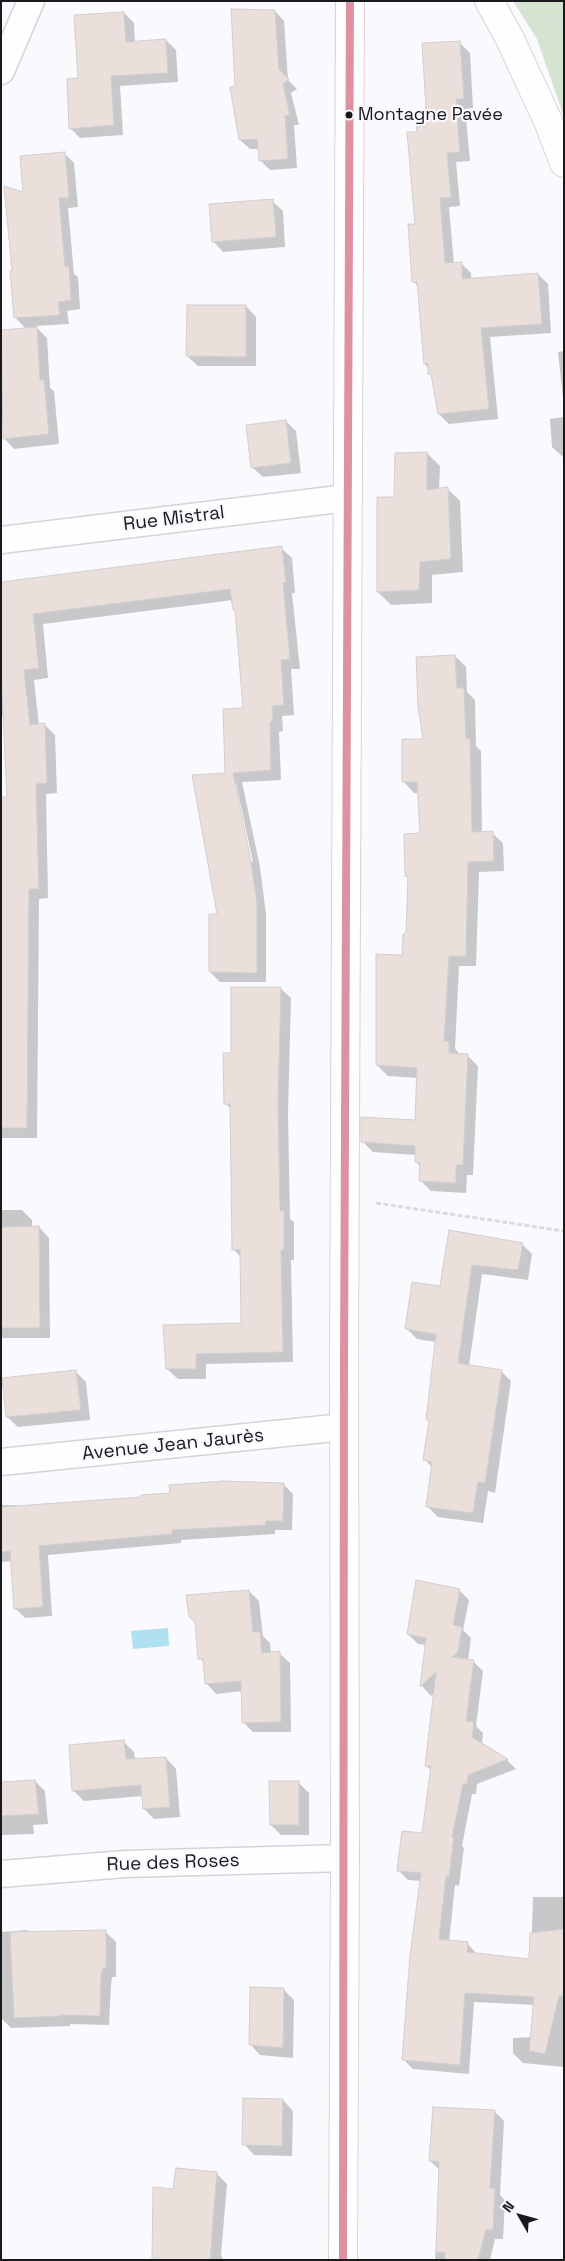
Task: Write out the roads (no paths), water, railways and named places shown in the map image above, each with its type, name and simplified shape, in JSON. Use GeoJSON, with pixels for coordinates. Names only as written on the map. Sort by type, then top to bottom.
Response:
{"type":"FeatureCollection","features":[{"type":"Feature","properties":{"kind":"street"},"geometry":{"type":"LineString","coordinates":[[1,71],[31,1]]}},
{"type":"Feature","properties":{"kind":"street"},"geometry":{"type":"LineString","coordinates":[[343,2260],[345,1858],[344,1427],[350,1]]}},
{"type":"Feature","properties":{"kind":"street"},"geometry":{"type":"LineString","coordinates":[[489,1],[513,46],[548,121],[564,163]]}},
{"type":"Feature","properties":{"kind":"street","name":"Rue Mistral"},"geometry":{"type":"LineString","coordinates":[[1,540],[347,498]]}},
{"type":"Feature","properties":{"kind":"street","name":"Avenue Jean Jaurès"},"geometry":{"type":"LineString","coordinates":[[1,1462],[344,1427]]}},
{"type":"Feature","properties":{"kind":"street","name":"Rue des Roses"},"geometry":{"type":"LineString","coordinates":[[1,1874],[125,1864],[345,1858]]}},
{"type":"Feature","properties":{"kind":"water"},"geometry":{"type":"Polygon","coordinates":[[[168,1628],[169,1646],[133,1649],[131,1631],[168,1628]]]}},
{"type":"Feature","properties":{"kind":"place","name":"Montagne Pavée"},"geometry":{"type":"Point","coordinates":[349,115]}}]}
